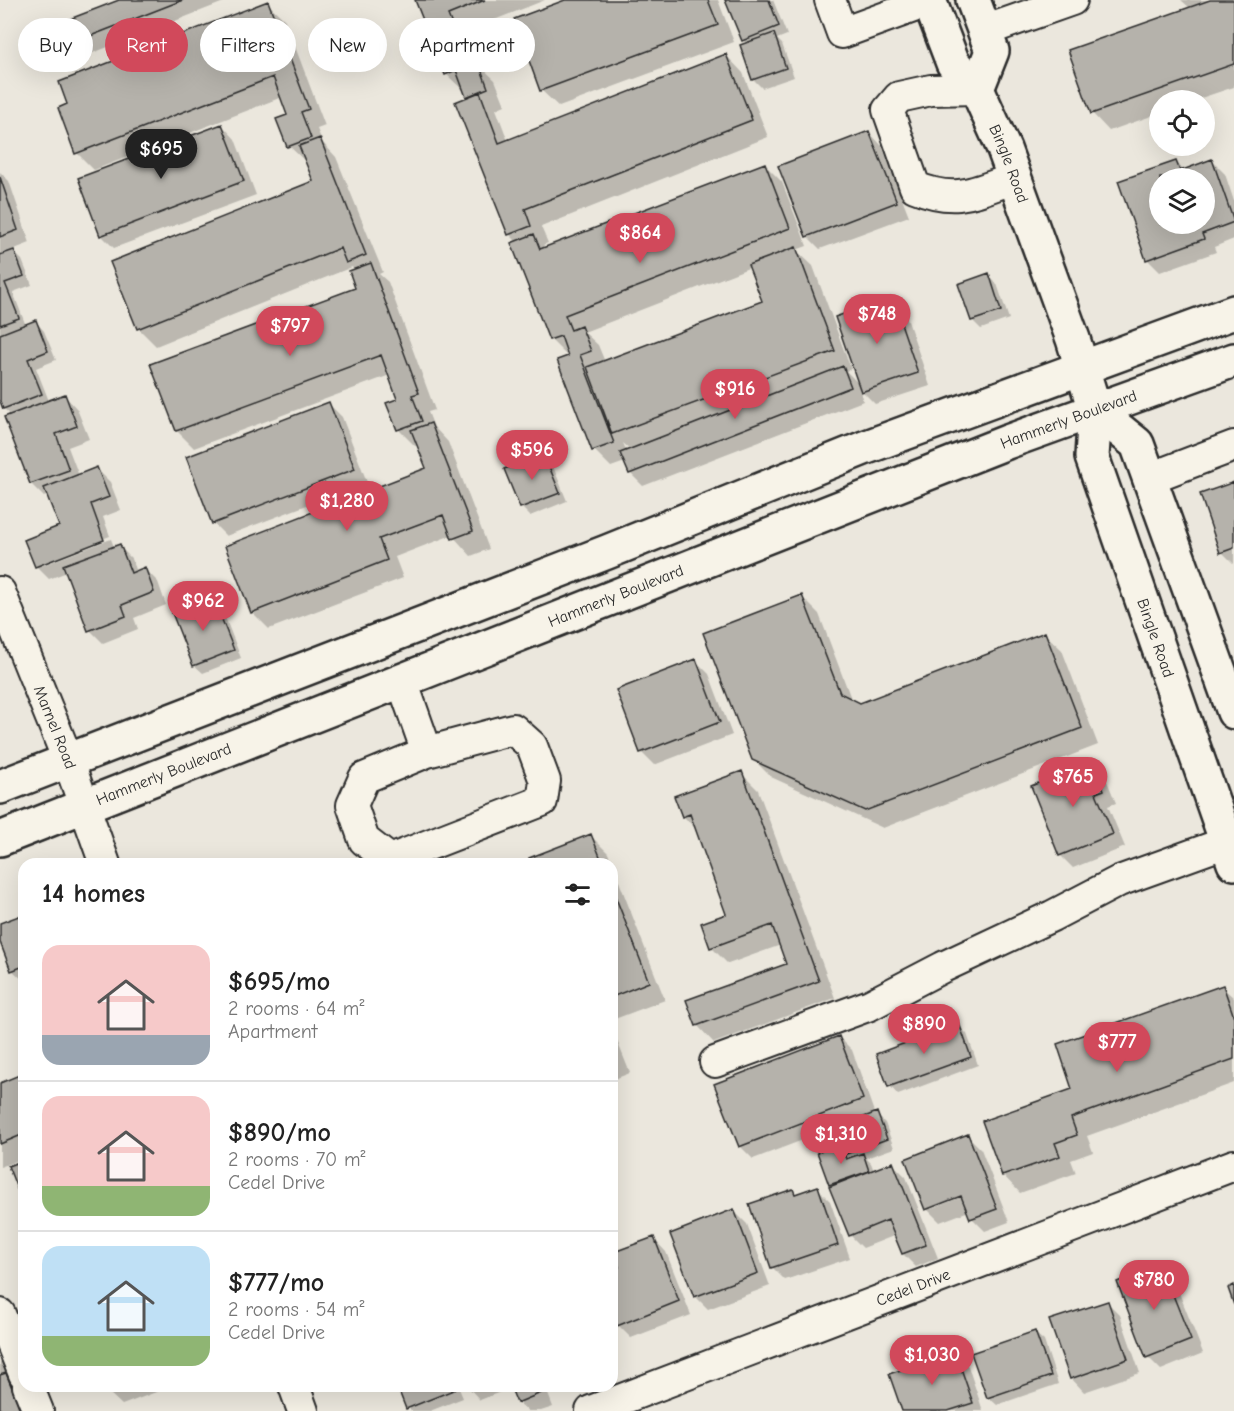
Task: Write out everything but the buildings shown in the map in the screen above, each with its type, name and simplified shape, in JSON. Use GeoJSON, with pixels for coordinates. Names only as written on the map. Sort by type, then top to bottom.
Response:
{"type":"FeatureCollection","features":[{"type":"Feature","properties":{"kind":"main road"},"geometry":{"type":"LineString","coordinates":[[973,0],[992,51],[976,88]]}},
{"type":"Feature","properties":{"kind":"main road","name":"Bingle Road"},"geometry":{"type":"LineString","coordinates":[[929,1],[953,63],[976,88],[1004,149],[1083,368],[1095,410],[1092,457],[1224,800],[1230,853]]}},
{"type":"Feature","properties":{"kind":"main road"},"geometry":{"type":"LineString","coordinates":[[0,787],[527,584],[864,448],[1234,312]]}},
{"type":"Feature","properties":{"kind":"main road","name":"Hammerly Boulevard"},"geometry":{"type":"LineString","coordinates":[[0,839],[986,451],[1234,360]]}},
{"type":"Feature","properties":{"kind":"main road"},"geometry":{"type":"LineString","coordinates":[[1095,410],[1137,444],[1234,712]]}},
{"type":"Feature","properties":{"kind":"main road"},"geometry":{"type":"LineString","coordinates":[[527,584],[546,625]]}},
{"type":"Feature","properties":{"kind":"street"},"geometry":{"type":"LineString","coordinates":[[830,0],[842,33],[929,1]]}},
{"type":"Feature","properties":{"kind":"street"},"geometry":{"type":"LineString","coordinates":[[984,31],[1072,0]]}},
{"type":"Feature","properties":{"kind":"street"},"geometry":{"type":"LineString","coordinates":[[976,88],[931,90],[899,97],[888,110],[915,187],[933,194],[958,197],[1015,178]]}},
{"type":"Feature","properties":{"kind":"street"},"geometry":{"type":"LineString","coordinates":[[1150,478],[1234,446]]}},
{"type":"Feature","properties":{"kind":"street","name":"Marnel Road"},"geometry":{"type":"LineString","coordinates":[[0,592],[68,760],[103,858]]}},
{"type":"Feature","properties":{"kind":"street"},"geometry":{"type":"LineString","coordinates":[[402,681],[427,752]]}},
{"type":"Feature","properties":{"kind":"street"},"geometry":{"type":"LineString","coordinates":[[387,858],[364,840],[352,805],[364,778],[427,752],[513,729],[532,746],[545,781],[542,801],[395,858]]}},
{"type":"Feature","properties":{"kind":"street"},"geometry":{"type":"LineString","coordinates":[[715,1062],[870,1005],[943,967],[1053,916],[1119,881],[1230,853]]}},
{"type":"Feature","properties":{"kind":"street","name":"Cedel Drive"},"geometry":{"type":"LineString","coordinates":[[591,1411],[1234,1165]]}},
{"type":"Feature","properties":{"kind":"street"},"geometry":{"type":"LineString","coordinates":[[0,1314],[18,1359]]}},
{"type":"Feature","properties":{"kind":"street"},"geometry":{"type":"LineString","coordinates":[[30,1392],[38,1411]]}},
{"type":"Feature","properties":{"kind":"street"},"geometry":{"type":"LineString","coordinates":[[296,1392],[303,1411]]}}]}
